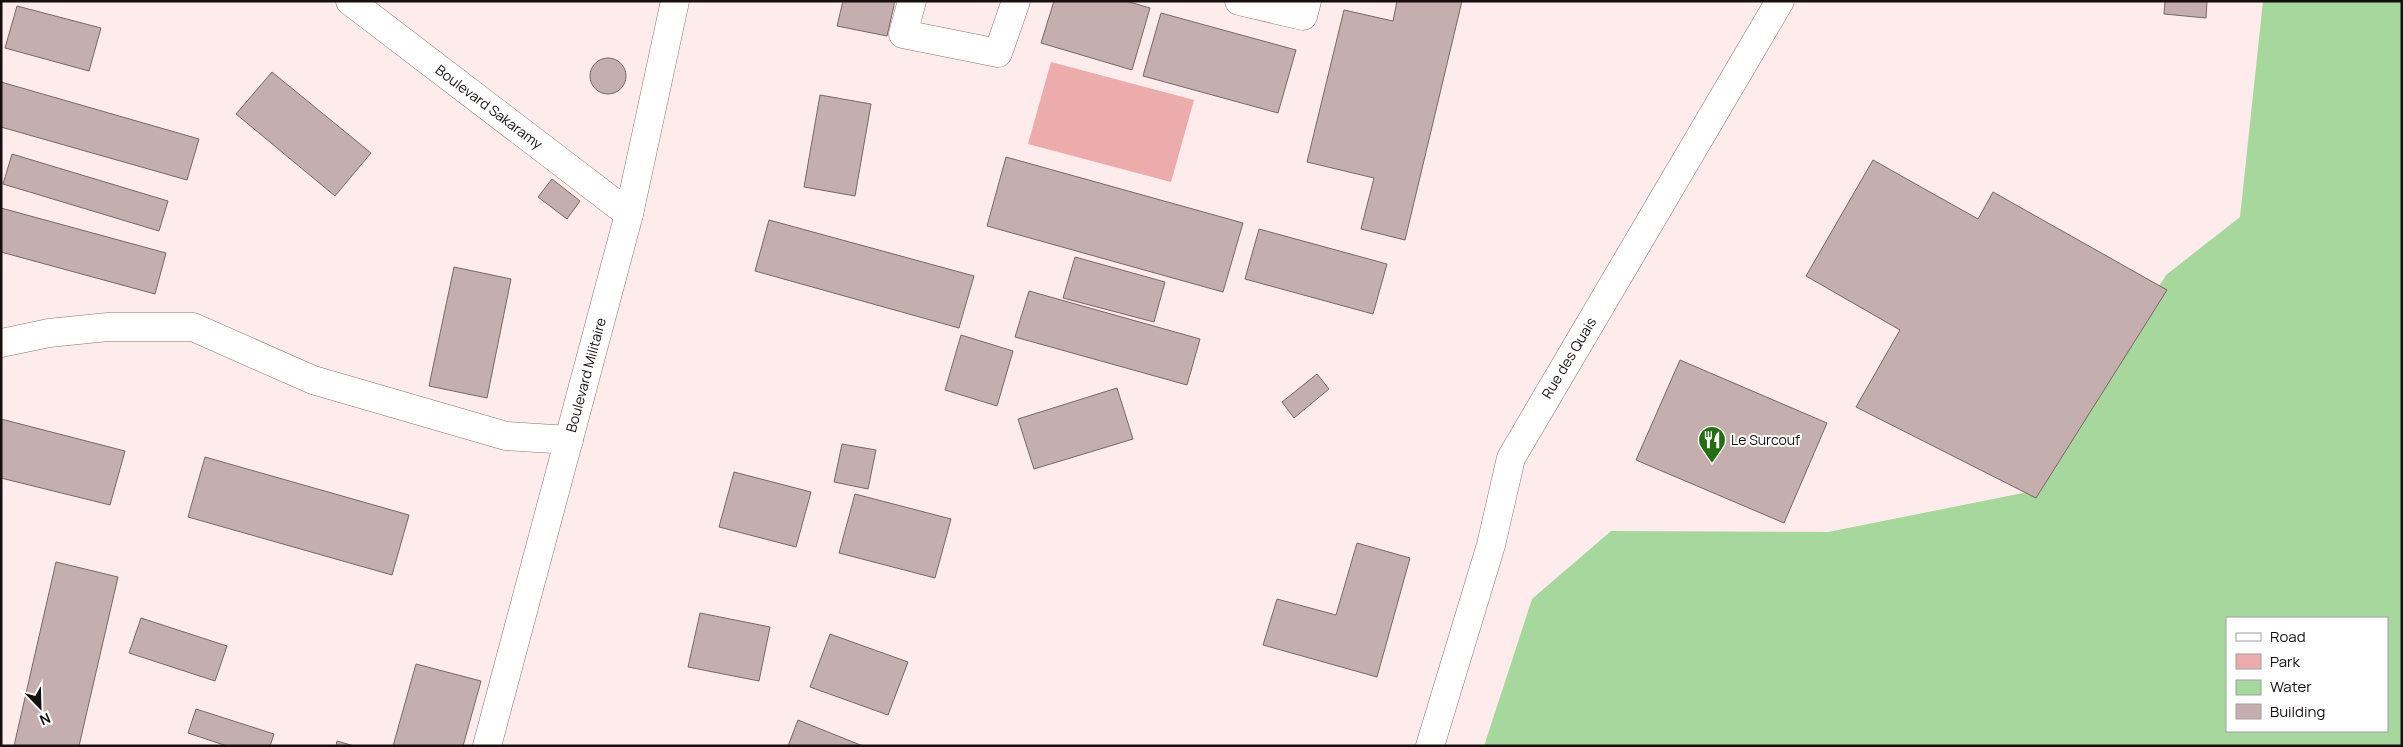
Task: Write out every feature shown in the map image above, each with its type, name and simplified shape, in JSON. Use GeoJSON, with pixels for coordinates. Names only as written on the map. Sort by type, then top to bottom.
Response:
{"type":"FeatureCollection","features":[{"type":"Feature","properties":{"kind":"street","name":"Boulevard Sakaramy"},"geometry":{"type":"LineString","coordinates":[[350,1],[629,214]]}},
{"type":"Feature","properties":{"kind":"street","name":"Boulevard Militaire"},"geometry":{"type":"LineString","coordinates":[[487,746],[629,214],[675,1]]}},
{"type":"Feature","properties":{"kind":"street"},"geometry":{"type":"LineString","coordinates":[[912,1],[903,34],[998,53],[1016,1]]}},
{"type":"Feature","properties":{"kind":"street"},"geometry":{"type":"LineString","coordinates":[[1239,1],[1303,16],[1307,1]]}},
{"type":"Feature","properties":{"kind":"street","name":"Rue des Quais"},"geometry":{"type":"LineString","coordinates":[[1430,746],[1491,545],[1511,458],[1780,1]]}},
{"type":"Feature","properties":{"kind":"street"},"geometry":{"type":"LineString","coordinates":[[1,343],[49,333],[108,327],[193,327],[313,380],[506,436],[569,440]]}},
{"type":"Feature","properties":{"kind":"green space"},"geometry":{"type":"Polygon","coordinates":[[[1051,62],[1194,100],[1171,182],[1028,144],[1051,62]]]}},
{"type":"Feature","properties":{"kind":"water"},"geometry":{"type":"Polygon","coordinates":[[[2263,1],[2402,1],[2402,746],[1484,746],[1532,599],[1611,531],[1828,532],[2033,491],[2166,275],[2240,217],[2263,1]]]}},
{"type":"Feature","properties":{"kind":"building"},"geometry":{"type":"Polygon","coordinates":[[[843,1],[895,1],[887,36],[837,26],[843,1]]]}},
{"type":"Feature","properties":{"kind":"building"},"geometry":{"type":"Polygon","coordinates":[[[1054,1],[1126,1],[1150,8],[1132,70],[1041,43],[1054,1]]]}},
{"type":"Feature","properties":{"kind":"building"},"geometry":{"type":"Polygon","coordinates":[[[1397,1],[1462,1],[1405,240],[1361,229],[1374,178],[1307,162],[1344,10],[1393,21],[1397,1]]]}},
{"type":"Feature","properties":{"kind":"building"},"geometry":{"type":"Polygon","coordinates":[[[2165,1],[2207,1],[2206,18],[2164,14],[2165,1]]]}},
{"type":"Feature","properties":{"kind":"building"},"geometry":{"type":"Polygon","coordinates":[[[17,6],[101,28],[89,71],[5,48],[17,6]]]}},
{"type":"Feature","properties":{"kind":"building"},"geometry":{"type":"Polygon","coordinates":[[[1161,13],[1296,50],[1278,113],[1143,76],[1161,13]]]}},
{"type":"Feature","properties":{"kind":"building"},"geometry":{"type":"Polygon","coordinates":[[[608,58],[615,59],[621,63],[625,69],[625,83],[621,89],[615,93],[608,94],[601,93],[595,89],[591,83],[590,76],[591,69],[595,63],[601,59],[608,58]]]}},
{"type":"Feature","properties":{"kind":"building"},"geometry":{"type":"Polygon","coordinates":[[[272,72],[371,153],[335,196],[236,114],[272,72]]]}},
{"type":"Feature","properties":{"kind":"building"},"geometry":{"type":"Polygon","coordinates":[[[1,82],[199,139],[187,180],[1,127],[1,82]]]}},
{"type":"Feature","properties":{"kind":"building"},"geometry":{"type":"Polygon","coordinates":[[[820,95],[871,104],[855,196],[804,187],[820,95]]]}},
{"type":"Feature","properties":{"kind":"building"},"geometry":{"type":"Polygon","coordinates":[[[12,154],[168,201],[159,231],[3,184],[12,154]]]}},
{"type":"Feature","properties":{"kind":"building"},"geometry":{"type":"Polygon","coordinates":[[[1006,157],[1243,223],[1223,292],[987,226],[1006,157]]]}},
{"type":"Feature","properties":{"kind":"building"},"geometry":{"type":"Polygon","coordinates":[[[1873,160],[1978,219],[1993,192],[2167,290],[2036,498],[1856,407],[1900,330],[1806,276],[1873,160]]]}},
{"type":"Feature","properties":{"kind":"building"},"geometry":{"type":"Polygon","coordinates":[[[552,179],[580,201],[567,219],[538,197],[552,179]]]}},
{"type":"Feature","properties":{"kind":"building"},"geometry":{"type":"Polygon","coordinates":[[[1,208],[166,253],[155,294],[1,252],[1,208]]]}},
{"type":"Feature","properties":{"kind":"building"},"geometry":{"type":"Polygon","coordinates":[[[769,220],[974,276],[959,328],[755,271],[769,220]]]}},
{"type":"Feature","properties":{"kind":"building"},"geometry":{"type":"Polygon","coordinates":[[[1259,229],[1387,264],[1373,314],[1245,279],[1259,229]]]}},
{"type":"Feature","properties":{"kind":"building"},"geometry":{"type":"Polygon","coordinates":[[[1075,257],[1165,282],[1154,322],[1063,298],[1075,257]]]}},
{"type":"Feature","properties":{"kind":"building"},"geometry":{"type":"Polygon","coordinates":[[[454,267],[511,279],[487,398],[429,386],[454,267]]]}},
{"type":"Feature","properties":{"kind":"building"},"geometry":{"type":"Polygon","coordinates":[[[1029,291],[1200,339],[1187,385],[1015,337],[1029,291]]]}},
{"type":"Feature","properties":{"kind":"building"},"geometry":{"type":"Polygon","coordinates":[[[961,335],[1013,351],[997,406],[945,390],[961,335]]]}},
{"type":"Feature","properties":{"kind":"building"},"geometry":{"type":"Polygon","coordinates":[[[1680,360],[1827,423],[1784,523],[1636,460],[1680,360]]]}},
{"type":"Feature","properties":{"kind":"building"},"geometry":{"type":"Polygon","coordinates":[[[1317,374],[1329,389],[1294,418],[1282,402],[1317,374]]]}},
{"type":"Feature","properties":{"kind":"building"},"geometry":{"type":"Polygon","coordinates":[[[1117,388],[1133,439],[1034,469],[1018,419],[1117,388]]]}},
{"type":"Feature","properties":{"kind":"building"},"geometry":{"type":"Polygon","coordinates":[[[1,419],[125,451],[110,505],[1,478],[1,419]]]}},
{"type":"Feature","properties":{"kind":"building"},"geometry":{"type":"Polygon","coordinates":[[[842,444],[876,450],[868,489],[834,482],[842,444]]]}},
{"type":"Feature","properties":{"kind":"building"},"geometry":{"type":"Polygon","coordinates":[[[205,457],[409,515],[392,575],[188,517],[205,457]]]}},
{"type":"Feature","properties":{"kind":"building"},"geometry":{"type":"Polygon","coordinates":[[[734,472],[811,492],[796,547],[719,527],[734,472]]]}},
{"type":"Feature","properties":{"kind":"building"},"geometry":{"type":"Polygon","coordinates":[[[855,494],[951,519],[935,578],[839,553],[855,494]]]}},
{"type":"Feature","properties":{"kind":"building"},"geometry":{"type":"Polygon","coordinates":[[[1357,543],[1410,558],[1377,677],[1263,645],[1277,599],[1336,615],[1357,543]]]}},
{"type":"Feature","properties":{"kind":"building"},"geometry":{"type":"Polygon","coordinates":[[[56,562],[118,577],[79,746],[14,746],[56,562]]]}},
{"type":"Feature","properties":{"kind":"building"},"geometry":{"type":"Polygon","coordinates":[[[700,613],[770,627],[759,681],[688,667],[700,613]]]}},
{"type":"Feature","properties":{"kind":"building"},"geometry":{"type":"Polygon","coordinates":[[[141,618],[227,646],[215,681],[129,653],[141,618]]]}},
{"type":"Feature","properties":{"kind":"building"},"geometry":{"type":"Polygon","coordinates":[[[830,634],[908,662],[888,715],[810,687],[830,634]]]}},
{"type":"Feature","properties":{"kind":"building"},"geometry":{"type":"Polygon","coordinates":[[[416,664],[481,681],[463,746],[393,746],[416,664]]]}},
{"type":"Feature","properties":{"kind":"building"},"geometry":{"type":"Polygon","coordinates":[[[196,709],[274,734],[270,746],[227,746],[188,733],[196,709]]]}},
{"type":"Feature","properties":{"kind":"building"},"geometry":{"type":"Polygon","coordinates":[[[798,720],[863,746],[788,746],[798,720]]]}},
{"type":"Feature","properties":{"kind":"building"},"geometry":{"type":"Polygon","coordinates":[[[337,741],[354,746],[336,746],[337,741]]]}},
{"type":"Feature","properties":{"kind":"place","name":"Le Surcouf"},"geometry":{"type":"Point","coordinates":[1712,464]}}]}
